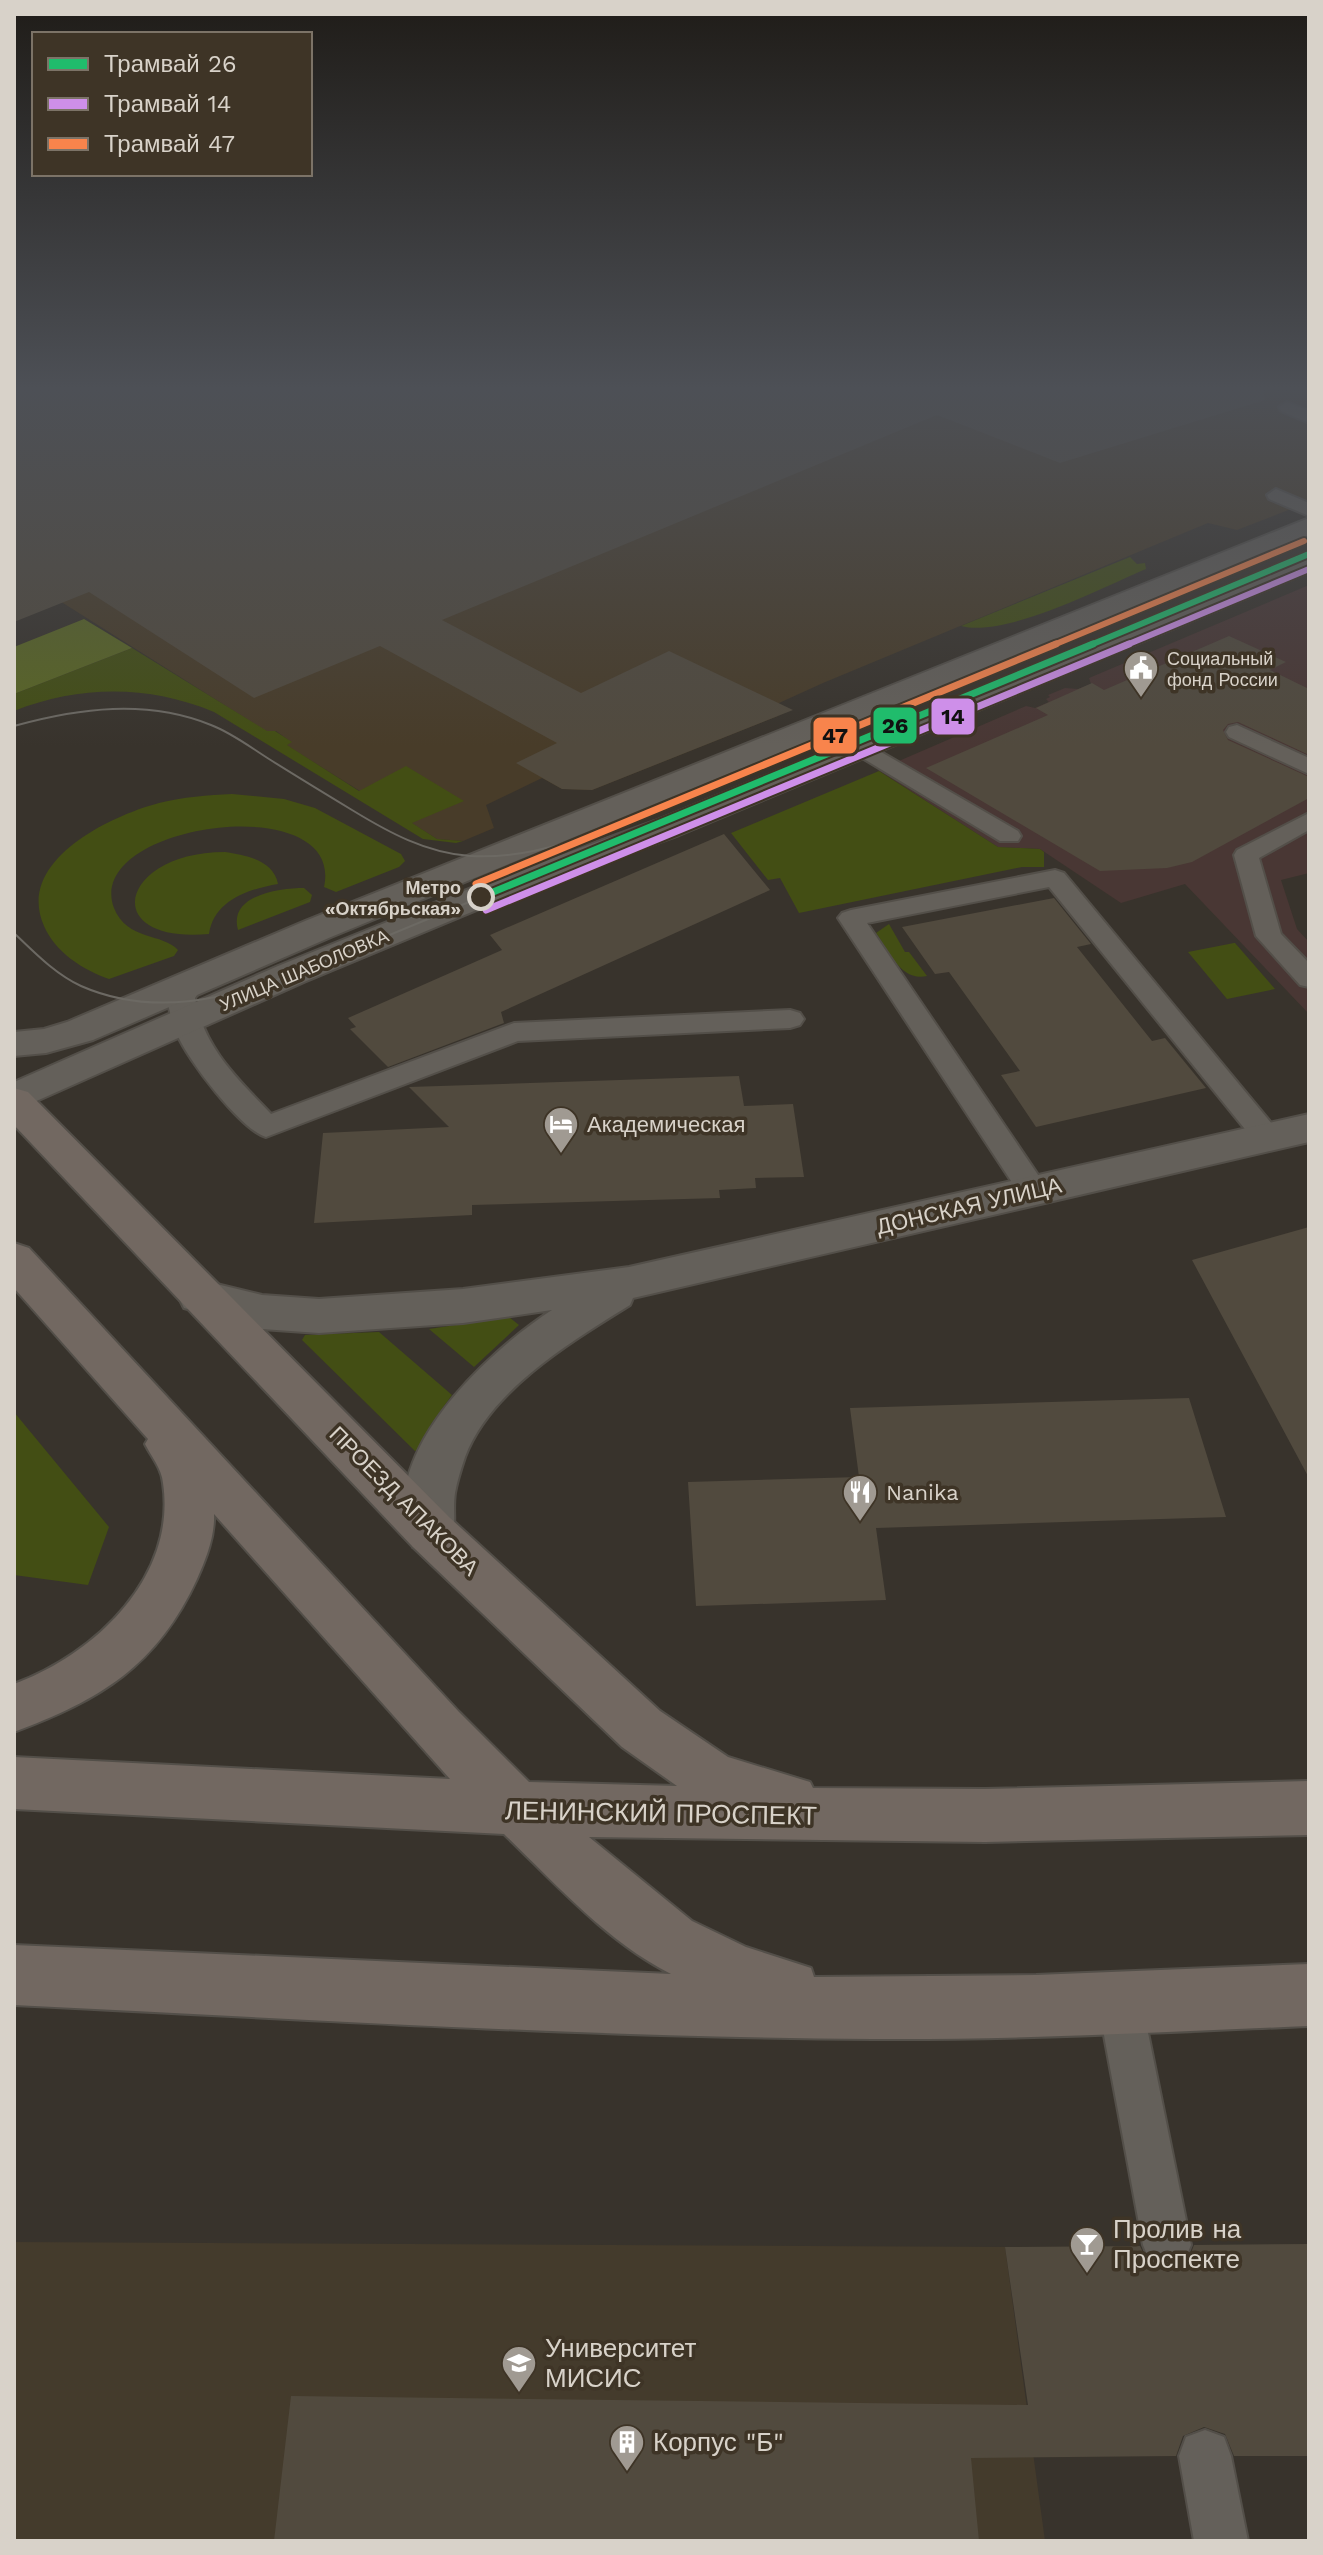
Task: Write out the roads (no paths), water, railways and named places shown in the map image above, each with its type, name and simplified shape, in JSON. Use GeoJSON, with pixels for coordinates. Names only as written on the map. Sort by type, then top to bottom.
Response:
{"type":"FeatureCollection","features":[{"type":"Feature","properties":{"kind":"main road","name":"УЛИЦА ШАБОЛОВКА"},"geometry":{"type":"LineString","coordinates":[[14,1044],[46,1041],[80,1031],[194,980],[1309,526]]}},
{"type":"Feature","properties":{"kind":"main road","name":"УЛИЦА ШАБОЛОВКА"},"geometry":{"type":"LineString","coordinates":[[14,1100],[183,1021],[498,889],[667,828],[1309,562]]}},
{"type":"Feature","properties":{"kind":"main road","name":"ПРОЕЗД АПАКОВА"},"geometry":{"type":"LineString","coordinates":[[14,1100],[431,1532],[641,1729],[713,1779],[850,1817]]}},
{"type":"Feature","properties":{"kind":"main road","name":"ДОНСКАЯ УЛИЦА"},"geometry":{"type":"LineString","coordinates":[[200,1296],[262,1312],[319,1316],[463,1306],[629,1283],[1309,1128]]}},
{"type":"Feature","properties":{"kind":"main road"},"geometry":{"type":"LineString","coordinates":[[14,1259],[440,1730],[518,1810],[599,1885],[671,1942],[738,1975],[788,1990],[874,2008]]}},
{"type":"Feature","properties":{"kind":"main road","name":"ДОНСКАЯ УЛИЦА"},"geometry":{"type":"LineString","coordinates":[[431,1532],[430,1491],[443,1455],[465,1413],[496,1374],[556,1328],[629,1283]]}},
{"type":"Feature","properties":{"kind":"main road"},"geometry":{"type":"LineString","coordinates":[[14,1708],[73,1681],[115,1653],[151,1617],[173,1575],[191,1526],[188,1480],[151,1410]]}},
{"type":"Feature","properties":{"kind":"main road","name":"ЛЕНИНСКИЙ ПРОСПЕКТ"},"geometry":{"type":"LineString","coordinates":[[14,1783],[518,1810],[850,1817],[1309,1808]]}},
{"type":"Feature","properties":{"kind":"main road"},"geometry":{"type":"LineString","coordinates":[[14,1975],[575,1999],[874,2008],[1309,1995]]}},
{"type":"Feature","properties":{"kind":"lane"},"geometry":{"type":"LineString","coordinates":[[1237,732],[1309,767]]}},
{"type":"Feature","properties":{"kind":"lane"},"geometry":{"type":"LineString","coordinates":[[862,748],[1009,836]]}},
{"type":"Feature","properties":{"kind":"lane"},"geometry":{"type":"LineString","coordinates":[[1309,820],[1246,855],[1269,936],[1309,979]]}},
{"type":"Feature","properties":{"kind":"lane"},"geometry":{"type":"LineString","coordinates":[[1034,1191],[851,918],[1055,878],[1267,1137]]}},
{"type":"Feature","properties":{"kind":"lane"},"geometry":{"type":"LineString","coordinates":[[194,980],[181,997],[183,1021],[203,1056],[266,1127],[514,1032],[790,1019]]}},
{"type":"Feature","properties":{"kind":"lane"},"geometry":{"type":"LineString","coordinates":[[1120,2003],[1167,2245]]}},
{"type":"Feature","properties":{"kind":"lane"},"geometry":{"type":"LineString","coordinates":[[1205,2456],[1221,2541]]}},
{"type":"Feature","properties":{"kind":"tram line","name":"47"},"geometry":{"type":"LineString","coordinates":[[476,884],[1304,541]]}},
{"type":"Feature","properties":{"kind":"tram line","name":"26"},"geometry":{"type":"LineString","coordinates":[[481,897],[1309,554]]}},
{"type":"Feature","properties":{"kind":"tram line","name":"14"},"geometry":{"type":"LineString","coordinates":[[486,910],[1309,569]]}},
{"type":"Feature","properties":{"kind":"tram line"},"geometry":{"type":"LineString","coordinates":[[14,726],[63,715],[113,709],[138,709],[187,717],[234,736],[394,833],[438,851],[470,856],[520,853],[569,842],[662,805]]}},
{"type":"Feature","properties":{"kind":"tram line"},"geometry":{"type":"LineString","coordinates":[[14,933],[54,969],[81,986],[115,997],[149,1002],[184,1002],[218,997],[285,977],[481,897]]}},
{"type":"Feature","properties":{"kind":"place","name":"Социальный фонд России"},"geometry":{"type":"Point","coordinates":[1141,699]}},
{"type":"Feature","properties":{"kind":"place","name":"Метро «Октябрьская»"},"geometry":{"type":"Point","coordinates":[481,897]}},
{"type":"Feature","properties":{"kind":"place","name":"Академическая"},"geometry":{"type":"Point","coordinates":[561,1155]}},
{"type":"Feature","properties":{"kind":"place","name":"Nanika"},"geometry":{"type":"Point","coordinates":[860,1523]}},
{"type":"Feature","properties":{"kind":"place","name":"Пролив на Проспекте"},"geometry":{"type":"Point","coordinates":[1087,2275]}},
{"type":"Feature","properties":{"kind":"place","name":"Университет МИСИС"},"geometry":{"type":"Point","coordinates":[519,2394]}},
{"type":"Feature","properties":{"kind":"place","name":"Корпус \"Б\""},"geometry":{"type":"Point","coordinates":[627,2473]}}]}
